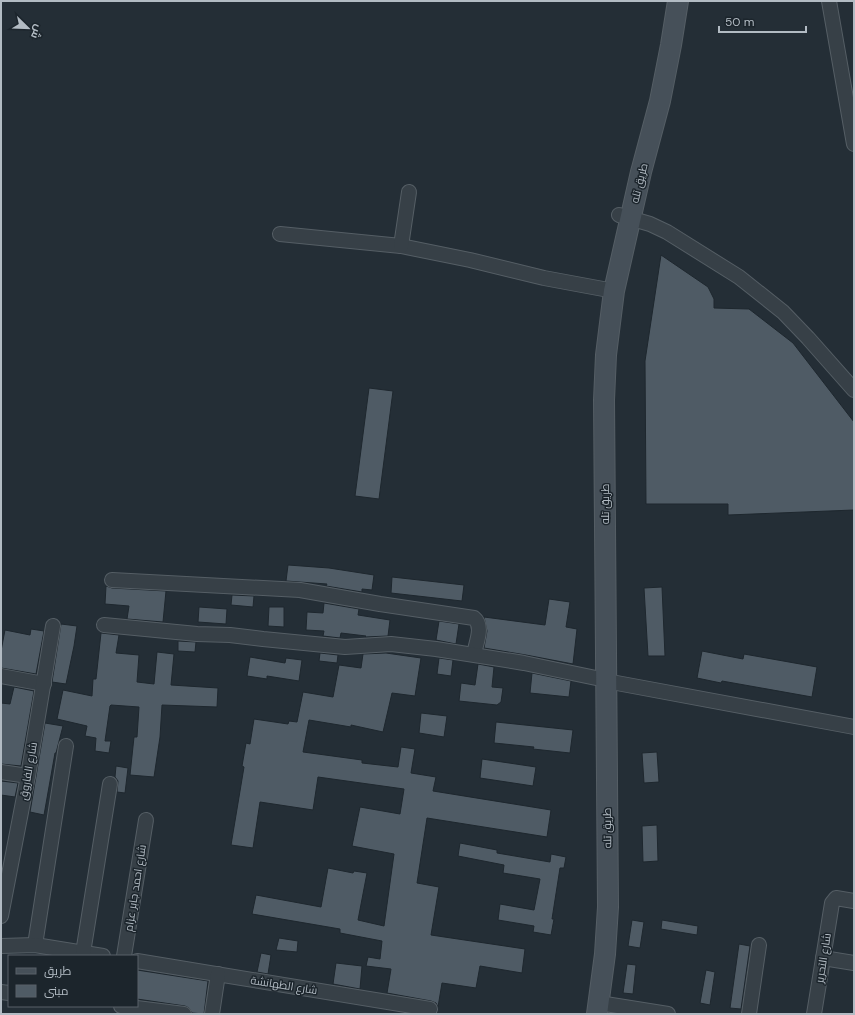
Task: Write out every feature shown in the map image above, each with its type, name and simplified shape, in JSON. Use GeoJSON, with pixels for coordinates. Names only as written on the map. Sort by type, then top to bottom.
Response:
{"type":"FeatureCollection","features":[{"type":"Feature","properties":{"kind":"main road","name":"طريق تله"},"geometry":{"type":"LineString","coordinates":[[594,1010],[594,945],[601,679],[600,591],[591,392],[599,355],[608,290],[625,217],[654,67],[665,1]]}},
{"type":"Feature","properties":{"kind":"main road","name":"طريق تله"},"geometry":{"type":"LineString","coordinates":[[625,217],[660,101],[678,1]]}},
{"type":"Feature","properties":{"kind":"street"},"geometry":{"type":"LineString","coordinates":[[829,1],[854,144]]}},
{"type":"Feature","properties":{"kind":"street"},"geometry":{"type":"LineString","coordinates":[[401,246],[409,192]]}},
{"type":"Feature","properties":{"kind":"street"},"geometry":{"type":"LineString","coordinates":[[625,217],[667,232],[739,276],[783,312],[854,390]]}},
{"type":"Feature","properties":{"kind":"street"},"geometry":{"type":"LineString","coordinates":[[280,234],[401,246],[470,260],[544,278],[608,290]]}},
{"type":"Feature","properties":{"kind":"street"},"geometry":{"type":"LineString","coordinates":[[112,580],[300,590],[474,618],[478,620],[480,627],[474,654]]}},
{"type":"Feature","properties":{"kind":"street"},"geometry":{"type":"LineString","coordinates":[[104,625],[196,634],[230,635],[345,647],[391,644],[474,654],[854,727]]}},
{"type":"Feature","properties":{"kind":"street","name":"شارع الفاروق"},"geometry":{"type":"LineString","coordinates":[[1,916],[28,776],[53,626]]}},
{"type":"Feature","properties":{"kind":"street"},"geometry":{"type":"LineString","coordinates":[[1,676],[44,684]]}},
{"type":"Feature","properties":{"kind":"street"},"geometry":{"type":"LineString","coordinates":[[35,946],[66,746]]}},
{"type":"Feature","properties":{"kind":"street"},"geometry":{"type":"LineString","coordinates":[[1,772],[28,776]]}},
{"type":"Feature","properties":{"kind":"street"},"geometry":{"type":"LineString","coordinates":[[83,953],[110,784]]}},
{"type":"Feature","properties":{"kind":"street","name":"شارع احمد جابر عزام"},"geometry":{"type":"LineString","coordinates":[[124,955],[146,820]]}},
{"type":"Feature","properties":{"kind":"street","name":"شارع التحرير"},"geometry":{"type":"LineString","coordinates":[[814,1014],[832,903],[836,898],[854,901]]}},
{"type":"Feature","properties":{"kind":"street"},"geometry":{"type":"LineString","coordinates":[[749,1014],[759,945]]}},
{"type":"Feature","properties":{"kind":"street"},"geometry":{"type":"LineString","coordinates":[[1,946],[35,946],[96,955]]}},
{"type":"Feature","properties":{"kind":"street"},"geometry":{"type":"LineString","coordinates":[[823,958],[854,963]]}},
{"type":"Feature","properties":{"kind":"street","name":"شارع الطهانشة"},"geometry":{"type":"LineString","coordinates":[[138,962],[430,1009]]}},
{"type":"Feature","properties":{"kind":"street"},"geometry":{"type":"LineString","coordinates":[[212,1014],[218,974]]}},
{"type":"Feature","properties":{"kind":"street"},"geometry":{"type":"LineString","coordinates":[[129,1007],[184,1014]]}},
{"type":"Feature","properties":{"kind":"street"},"geometry":{"type":"LineString","coordinates":[[594,1010],[663,1014]]}},
{"type":"Feature","properties":{"kind":"building"},"geometry":{"type":"Polygon","coordinates":[[[661,255],[708,287],[714,299],[714,308],[749,309],[793,343],[854,422],[854,510],[728,515],[728,504],[646,504],[645,361],[661,255]]]}},
{"type":"Feature","properties":{"kind":"building"},"geometry":{"type":"Polygon","coordinates":[[[369,388],[393,391],[379,499],[355,496],[369,388]]]}},
{"type":"Feature","properties":{"kind":"building"},"geometry":{"type":"Polygon","coordinates":[[[288,565],[329,568],[374,575],[372,590],[362,589],[362,592],[326,586],[327,584],[286,581],[288,565]]]}},
{"type":"Feature","properties":{"kind":"building"},"geometry":{"type":"Polygon","coordinates":[[[392,577],[464,585],[462,601],[391,593],[392,577]]]}},
{"type":"Feature","properties":{"kind":"building"},"geometry":{"type":"Polygon","coordinates":[[[106,586],[112,588],[166,591],[163,622],[127,619],[129,606],[105,604],[106,586]]]}},
{"type":"Feature","properties":{"kind":"building"},"geometry":{"type":"Polygon","coordinates":[[[662,587],[665,656],[648,656],[644,588],[662,587]]]}},
{"type":"Feature","properties":{"kind":"building"},"geometry":{"type":"Polygon","coordinates":[[[232,595],[254,596],[253,607],[231,605],[232,595]]]}},
{"type":"Feature","properties":{"kind":"building"},"geometry":{"type":"Polygon","coordinates":[[[549,599],[570,602],[566,627],[577,629],[573,664],[484,648],[487,631],[484,617],[545,625],[549,599]]]}},
{"type":"Feature","properties":{"kind":"building"},"geometry":{"type":"Polygon","coordinates":[[[324,603],[359,609],[358,615],[390,620],[388,636],[365,637],[366,636],[341,633],[340,638],[323,636],[324,631],[306,630],[307,612],[323,613],[324,603]]]}},
{"type":"Feature","properties":{"kind":"building"},"geometry":{"type":"Polygon","coordinates":[[[199,607],[227,609],[226,624],[198,622],[199,607]]]}},
{"type":"Feature","properties":{"kind":"building"},"geometry":{"type":"Polygon","coordinates":[[[269,607],[284,607],[284,627],[268,626],[269,607]]]}},
{"type":"Feature","properties":{"kind":"building"},"geometry":{"type":"Polygon","coordinates":[[[439,621],[459,624],[456,644],[436,640],[439,621]]]}},
{"type":"Feature","properties":{"kind":"building"},"geometry":{"type":"Polygon","coordinates":[[[61,624],[77,626],[66,684],[52,682],[61,624]]]}},
{"type":"Feature","properties":{"kind":"building"},"geometry":{"type":"Polygon","coordinates":[[[31,629],[44,631],[36,674],[1,668],[1,651],[5,630],[30,635],[31,629]]]}},
{"type":"Feature","properties":{"kind":"building"},"geometry":{"type":"Polygon","coordinates":[[[101,633],[119,635],[116,653],[139,655],[137,682],[154,684],[157,652],[174,654],[171,685],[218,688],[217,707],[162,705],[160,737],[154,777],[130,775],[134,737],[137,737],[139,707],[110,706],[105,741],[111,741],[109,753],[95,751],[96,738],[85,736],[87,726],[57,719],[63,690],[92,696],[93,679],[96,679],[101,633]]]}},
{"type":"Feature","properties":{"kind":"building"},"geometry":{"type":"Polygon","coordinates":[[[178,641],[196,642],[195,652],[178,651],[178,641]]]}},
{"type":"Feature","properties":{"kind":"building"},"geometry":{"type":"Polygon","coordinates":[[[702,651],[743,659],[744,654],[817,667],[812,697],[697,678],[702,651]]]}},
{"type":"Feature","properties":{"kind":"building"},"geometry":{"type":"Polygon","coordinates":[[[320,653],[338,655],[337,663],[319,661],[320,653]]]}},
{"type":"Feature","properties":{"kind":"building"},"geometry":{"type":"Polygon","coordinates":[[[386,653],[421,658],[415,696],[392,693],[383,732],[351,725],[351,727],[309,720],[303,752],[362,760],[362,763],[398,767],[401,747],[415,749],[411,773],[436,777],[433,791],[551,810],[547,837],[427,818],[417,883],[439,887],[431,935],[525,949],[522,973],[480,966],[476,988],[442,983],[438,1007],[436,1003],[431,1001],[387,993],[391,969],[366,966],[368,957],[380,959],[382,941],[340,933],[340,929],[252,914],[256,895],[321,907],[328,868],[353,873],[354,871],[367,873],[358,920],[384,926],[394,854],[352,846],[360,807],[400,814],[404,789],[318,777],[313,810],[260,802],[253,848],[231,845],[244,767],[242,766],[246,743],[250,744],[254,719],[288,724],[289,721],[297,722],[303,692],[333,697],[339,665],[361,668],[363,654],[386,653]]]}},
{"type":"Feature","properties":{"kind":"building"},"geometry":{"type":"Polygon","coordinates":[[[250,657],[285,663],[286,658],[302,660],[299,681],[267,676],[267,679],[247,676],[250,657]]]}},
{"type":"Feature","properties":{"kind":"building"},"geometry":{"type":"Polygon","coordinates":[[[439,658],[453,660],[451,676],[437,674],[439,658]]]}},
{"type":"Feature","properties":{"kind":"building"},"geometry":{"type":"Polygon","coordinates":[[[478,664],[494,667],[492,687],[503,688],[501,702],[497,705],[459,701],[461,683],[475,685],[478,664]]]}},
{"type":"Feature","properties":{"kind":"building"},"geometry":{"type":"Polygon","coordinates":[[[532,673],[571,681],[569,697],[530,693],[532,673]]]}},
{"type":"Feature","properties":{"kind":"building"},"geometry":{"type":"Polygon","coordinates":[[[14,687],[34,691],[21,766],[1,764],[1,703],[10,704],[14,687]]]}},
{"type":"Feature","properties":{"kind":"building"},"geometry":{"type":"Polygon","coordinates":[[[421,713],[447,716],[444,737],[419,733],[421,713]]]}},
{"type":"Feature","properties":{"kind":"building"},"geometry":{"type":"Polygon","coordinates":[[[496,722],[573,730],[570,753],[533,749],[534,747],[494,743],[496,722]]]}},
{"type":"Feature","properties":{"kind":"building"},"geometry":{"type":"Polygon","coordinates":[[[45,723],[63,726],[55,753],[44,815],[30,812],[45,723]]]}},
{"type":"Feature","properties":{"kind":"building"},"geometry":{"type":"Polygon","coordinates":[[[657,752],[659,782],[644,783],[642,753],[657,752]]]}},
{"type":"Feature","properties":{"kind":"building"},"geometry":{"type":"Polygon","coordinates":[[[482,759],[536,767],[533,786],[480,778],[482,759]]]}},
{"type":"Feature","properties":{"kind":"building"},"geometry":{"type":"Polygon","coordinates":[[[116,766],[128,768],[125,793],[117,792],[118,781],[115,777],[116,766]]]}},
{"type":"Feature","properties":{"kind":"building"},"geometry":{"type":"Polygon","coordinates":[[[1,781],[18,783],[15,797],[1,795],[1,781]]]}},
{"type":"Feature","properties":{"kind":"building"},"geometry":{"type":"Polygon","coordinates":[[[657,825],[658,861],[643,862],[642,826],[657,825]]]}},
{"type":"Feature","properties":{"kind":"building"},"geometry":{"type":"Polygon","coordinates":[[[460,843],[497,850],[497,853],[550,862],[551,854],[566,857],[564,868],[560,868],[551,935],[533,932],[534,926],[498,920],[500,904],[534,910],[540,879],[503,873],[504,865],[458,856],[460,843]]]}},
{"type":"Feature","properties":{"kind":"building"},"geometry":{"type":"Polygon","coordinates":[[[632,920],[644,922],[640,948],[628,946],[632,920]]]}},
{"type":"Feature","properties":{"kind":"building"},"geometry":{"type":"Polygon","coordinates":[[[662,920],[698,926],[697,935],[661,929],[662,920]]]}},
{"type":"Feature","properties":{"kind":"building"},"geometry":{"type":"Polygon","coordinates":[[[279,938],[298,941],[297,952],[276,950],[279,938]]]}},
{"type":"Feature","properties":{"kind":"building"},"geometry":{"type":"Polygon","coordinates":[[[739,944],[750,946],[741,1009],[730,1008],[739,944]]]}},
{"type":"Feature","properties":{"kind":"building"},"geometry":{"type":"Polygon","coordinates":[[[261,953],[271,955],[268,974],[257,972],[261,953]]]}},
{"type":"Feature","properties":{"kind":"building"},"geometry":{"type":"Polygon","coordinates":[[[336,963],[362,966],[360,989],[333,984],[336,963]]]}},
{"type":"Feature","properties":{"kind":"building"},"geometry":{"type":"Polygon","coordinates":[[[627,964],[636,965],[633,994],[623,993],[627,964]]]}},
{"type":"Feature","properties":{"kind":"building"},"geometry":{"type":"Polygon","coordinates":[[[138,970],[208,981],[204,1014],[192,1013],[189,1008],[185,1006],[138,999],[138,970]]]}},
{"type":"Feature","properties":{"kind":"building"},"geometry":{"type":"Polygon","coordinates":[[[706,970],[715,972],[710,1005],[700,1003],[706,970]]]}}]}
